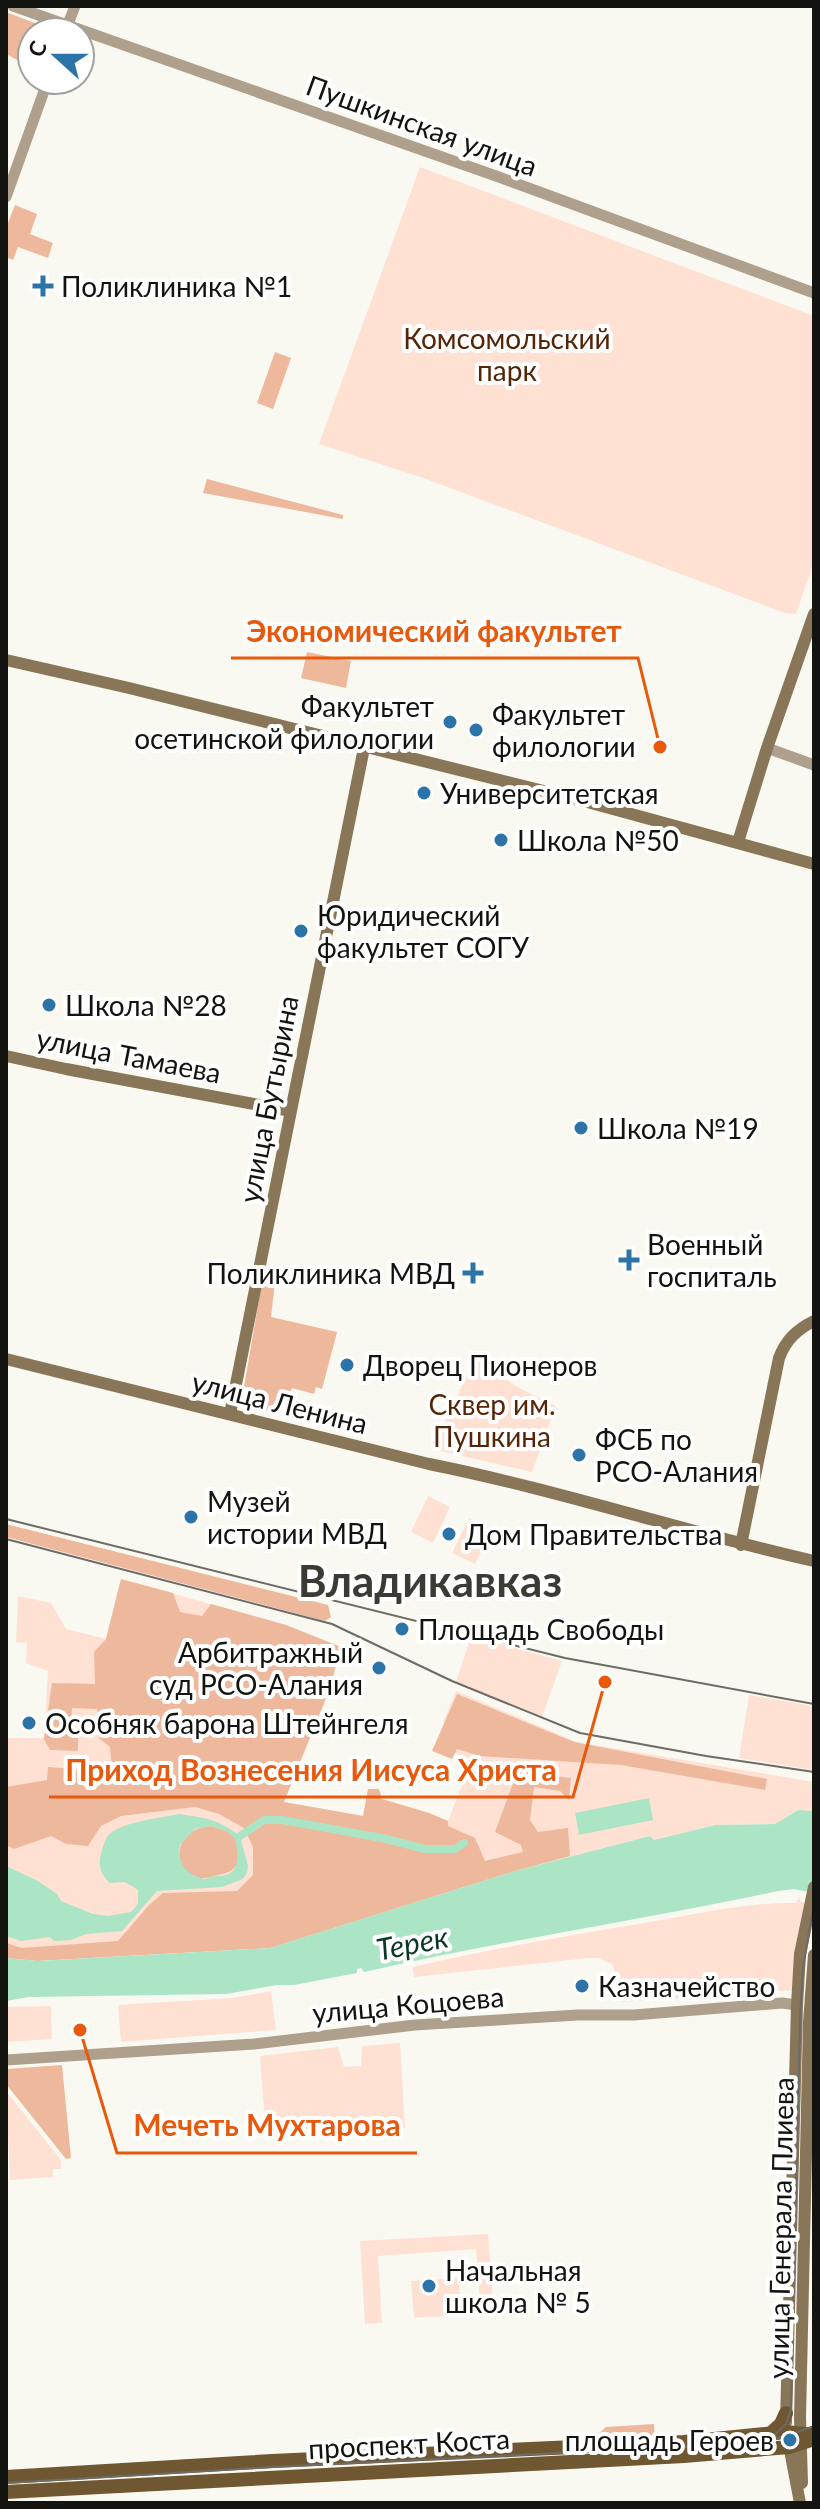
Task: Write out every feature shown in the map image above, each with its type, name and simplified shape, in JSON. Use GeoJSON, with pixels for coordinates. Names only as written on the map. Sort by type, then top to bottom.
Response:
{"type":"FeatureCollection","features":[{"type":"Feature","properties":{"kind":"main road"},"geometry":{"type":"LineString","coordinates":[[738,842],[814,614]]}},
{"type":"Feature","properties":{"kind":"main road"},"geometry":{"type":"LineString","coordinates":[[6,660],[129,688],[814,864]]}},
{"type":"Feature","properties":{"kind":"main road","name":"улица Бутырина"},"geometry":{"type":"LineString","coordinates":[[230,1414],[364,748]]}},
{"type":"Feature","properties":{"kind":"main road","name":"улица Тамаева"},"geometry":{"type":"LineString","coordinates":[[6,1056],[291,1111]]}},
{"type":"Feature","properties":{"kind":"main road"},"geometry":{"type":"LineString","coordinates":[[741,1545],[779,1358],[796,1332],[814,1321]]}},
{"type":"Feature","properties":{"kind":"main road","name":"улица Ленина"},"geometry":{"type":"LineString","coordinates":[[6,1359],[429,1464],[494,1477],[741,1545],[814,1561]]}},
{"type":"Feature","properties":{"kind":"main road","name":"улица Генерала Плиева"},"geometry":{"type":"LineString","coordinates":[[801,2438],[786,2413],[797,2005],[800,1954],[813,1893]]}},
{"type":"Feature","properties":{"kind":"main road","name":"улица Генерала Плиева"},"geometry":{"type":"LineString","coordinates":[[801,2503],[814,1955]]}},
{"type":"Feature","properties":{"kind":"main road","name":"улица Коцоева"},"geometry":{"type":"LineString","coordinates":[[797,2005],[812,2009]]}},
{"type":"Feature","properties":{"kind":"main road"},"geometry":{"type":"LineString","coordinates":[[768,2435],[781,2424],[786,2413]]}},
{"type":"Feature","properties":{"kind":"main road","name":"проспект Коста"},"geometry":{"type":"LineString","coordinates":[[6,2477],[768,2435],[801,2438]]}},
{"type":"Feature","properties":{"kind":"main road","name":"улица Генерала Плиева"},"geometry":{"type":"LineString","coordinates":[[801,2438],[792,2464],[801,2503]]}},
{"type":"Feature","properties":{"kind":"main road","name":"проспект Коста"},"geometry":{"type":"LineString","coordinates":[[6,2492],[432,2467],[669,2457],[801,2438]]}},
{"type":"Feature","properties":{"kind":"street","name":"Пушкинская улица"},"geometry":{"type":"LineString","coordinates":[[13,6],[38,16]]}},
{"type":"Feature","properties":{"kind":"street","name":"Пушкинская улица"},"geometry":{"type":"LineString","coordinates":[[96,38],[496,176],[814,293]]}},
{"type":"Feature","properties":{"kind":"street"},"geometry":{"type":"LineString","coordinates":[[6,197],[42,96]]}},
{"type":"Feature","properties":{"kind":"street"},"geometry":{"type":"LineString","coordinates":[[767,748],[814,765]]}},
{"type":"Feature","properties":{"kind":"street","name":"улица Коцоева"},"geometry":{"type":"LineString","coordinates":[[6,2060],[254,2044],[415,2025],[578,2015],[634,2015],[782,2003],[797,2005]]}},
{"type":"Feature","properties":{"kind":"green space","name":"Комсомольский парк"},"geometry":{"type":"Polygon","coordinates":[[[420,167],[814,316],[814,562],[796,614],[785,613],[426,479],[319,444],[420,167]]]}},
{"type":"Feature","properties":{"kind":"green space","name":"Сквер им. Пушкина"},"geometry":{"type":"Polygon","coordinates":[[[476,1357],[517,1387],[556,1406],[532,1472],[432,1449],[476,1357]]]}},
{"type":"Feature","properties":{"kind":"green space"},"geometry":{"type":"Polygon","coordinates":[[[428,1496],[450,1507],[433,1543],[411,1532],[428,1496]]]}},
{"type":"Feature","properties":{"kind":"green space"},"geometry":{"type":"Polygon","coordinates":[[[469,1518],[492,1529],[475,1564],[452,1553],[469,1518]]]}},
{"type":"Feature","properties":{"kind":"green space"},"geometry":{"type":"Polygon","coordinates":[[[121,1579],[286,1625],[341,1647],[282,1794],[283,1802],[375,1818],[379,1789],[382,1799],[448,1821],[472,1760],[452,1752],[461,1730],[443,1722],[456,1691],[577,1742],[814,1782],[814,1811],[797,1810],[775,1824],[715,1825],[653,1840],[650,1836],[515,1871],[270,1948],[6,1958],[6,1738],[44,1738],[48,1671],[26,1663],[27,1643],[16,1642],[18,1596],[51,1603],[66,1629],[106,1639],[121,1579]]]}},
{"type":"Feature","properties":{"kind":"green space"},"geometry":{"type":"Polygon","coordinates":[[[471,1636],[562,1661],[542,1717],[456,1682],[471,1636]]]}},
{"type":"Feature","properties":{"kind":"green space"},"geometry":{"type":"Polygon","coordinates":[[[749,1695],[814,1706],[814,1770],[739,1758],[749,1695]]]}},
{"type":"Feature","properties":{"kind":"green space"},"geometry":{"type":"Polygon","coordinates":[[[800,1896],[800,1902],[807,1903],[793,1990],[622,2002],[612,1964],[598,1958],[414,1977],[413,1967],[472,1954],[723,1909],[796,1903],[800,1896]]]}},
{"type":"Feature","properties":{"kind":"green space"},"geometry":{"type":"Polygon","coordinates":[[[271,1991],[276,2030],[121,2042],[118,2005],[233,1998],[271,1991]]]}},
{"type":"Feature","properties":{"kind":"green space"},"geometry":{"type":"Polygon","coordinates":[[[51,2006],[52,2039],[6,2042],[6,2007],[51,2006]]]}},
{"type":"Feature","properties":{"kind":"green space"},"geometry":{"type":"Polygon","coordinates":[[[400,2043],[405,2128],[266,2136],[260,2056],[338,2047],[344,2067],[361,2066],[362,2046],[400,2043]]]}},
{"type":"Feature","properties":{"kind":"green space"},"geometry":{"type":"Polygon","coordinates":[[[6,2091],[61,2160],[61,2169],[53,2169],[53,2177],[10,2180],[6,2091]]]}},
{"type":"Feature","properties":{"kind":"green space"},"geometry":{"type":"Polygon","coordinates":[[[488,2234],[494,2315],[481,2316],[476,2249],[378,2256],[382,2323],[365,2324],[360,2241],[488,2234]]]}},
{"type":"Feature","properties":{"kind":"green space"},"geometry":{"type":"Polygon","coordinates":[[[459,2278],[461,2315],[414,2318],[411,2281],[459,2278]]]}},
{"type":"Feature","properties":{"kind":"shaded area"},"geometry":{"type":"Polygon","coordinates":[[[6,12],[16,16],[16,59],[6,54],[6,12]]]}},
{"type":"Feature","properties":{"kind":"shaded area"},"geometry":{"type":"Polygon","coordinates":[[[15,205],[37,214],[30,234],[53,243],[48,258],[18,247],[13,260],[6,257],[6,228],[15,205]]]}},
{"type":"Feature","properties":{"kind":"shaded area"},"geometry":{"type":"Polygon","coordinates":[[[275,352],[291,358],[273,409],[257,403],[275,352]]]}},
{"type":"Feature","properties":{"kind":"shaded area"},"geometry":{"type":"Polygon","coordinates":[[[207,479],[343,515],[343,519],[203,493],[207,479]]]}},
{"type":"Feature","properties":{"kind":"shaded area"},"geometry":{"type":"Polygon","coordinates":[[[307,652],[351,661],[346,688],[301,678],[307,652]]]}},
{"type":"Feature","properties":{"kind":"shaded area"},"geometry":{"type":"Polygon","coordinates":[[[264,1271],[276,1274],[271,1317],[337,1332],[322,1389],[316,1387],[314,1394],[292,1388],[286,1406],[280,1404],[277,1413],[241,1404],[264,1271]]]}},
{"type":"Feature","properties":{"kind":"shaded area"},"geometry":{"type":"Polygon","coordinates":[[[6,1524],[328,1605],[331,1617],[325,1621],[6,1537],[6,1524]]]}},
{"type":"Feature","properties":{"kind":"shaded area"},"geometry":{"type":"Polygon","coordinates":[[[121,1579],[173,1593],[180,1612],[202,1616],[211,1604],[286,1625],[341,1647],[329,1691],[284,1802],[363,1816],[368,1789],[379,1789],[382,1799],[429,1813],[475,1838],[485,1861],[523,1852],[521,1845],[495,1832],[513,1783],[504,1778],[507,1770],[571,1778],[569,1800],[560,1791],[534,1787],[530,1820],[538,1832],[568,1828],[570,1856],[270,1948],[37,1961],[6,1958],[6,1943],[22,1948],[118,1941],[163,1893],[237,1891],[253,1875],[253,1847],[244,1828],[219,1814],[195,1807],[121,1816],[101,1826],[88,1846],[66,1844],[51,1836],[14,1849],[6,1845],[6,1787],[47,1780],[48,1767],[76,1769],[84,1787],[98,1787],[112,1771],[110,1747],[99,1738],[97,1709],[72,1708],[71,1726],[78,1731],[78,1751],[50,1750],[44,1739],[52,1683],[95,1684],[94,1652],[106,1639],[121,1579]]]}},
{"type":"Feature","properties":{"kind":"shaded area"},"geometry":{"type":"Polygon","coordinates":[[[457,1694],[574,1742],[767,1779],[765,1790],[621,1765],[480,1756],[457,1749],[452,1759],[432,1751],[457,1694]]]}},
{"type":"Feature","properties":{"kind":"shaded area"},"geometry":{"type":"Polygon","coordinates":[[[211,1826],[227,1831],[236,1839],[237,1863],[226,1873],[195,1877],[181,1863],[181,1845],[193,1831],[211,1826]]]}},
{"type":"Feature","properties":{"kind":"shaded area"},"geometry":{"type":"Polygon","coordinates":[[[62,2065],[71,2158],[66,2159],[6,2084],[6,2069],[62,2065]]]}},
{"type":"Feature","properties":{"kind":"shaded area"},"geometry":{"type":"Polygon","coordinates":[[[654,2424],[655,2440],[597,2443],[597,2435],[606,2427],[654,2424]]]}},
{"type":"Feature","properties":{"kind":"water"},"geometry":{"type":"Polygon","coordinates":[[[649,1798],[653,1820],[579,1835],[575,1813],[649,1798]]]}},
{"type":"Feature","properties":{"kind":"water","name":"Терек"},"geometry":{"type":"Polygon","coordinates":[[[798,1810],[814,1811],[814,1893],[794,1889],[778,1891],[364,1972],[361,1968],[357,1969],[357,1973],[294,1985],[226,1994],[29,1997],[6,2001],[6,1958],[38,1961],[270,1948],[515,1871],[650,1836],[654,1840],[715,1825],[775,1824],[798,1810]]]}},
{"type":"Feature","properties":{"kind":"water"},"geometry":{"type":"Polygon","coordinates":[[[179,1814],[211,1820],[240,1836],[248,1866],[243,1879],[222,1887],[157,1891],[122,1931],[54,1941],[50,1937],[21,1941],[6,1936],[6,1866],[38,1881],[57,1894],[61,1901],[93,1914],[108,1916],[131,1912],[138,1904],[138,1890],[125,1882],[110,1883],[105,1877],[100,1863],[105,1841],[120,1828],[179,1814]],[[211,1826],[195,1829],[180,1845],[180,1858],[185,1868],[205,1879],[231,1873],[236,1865],[237,1849],[235,1839],[227,1831],[211,1826]]]}},
{"type":"Feature","properties":{"kind":"waterway"},"geometry":{"type":"LineString","coordinates":[[240,1836],[264,1820],[282,1820],[425,1849],[455,1849],[464,1843]]}},
{"type":"Feature","properties":{"kind":"tram line"},"geometry":{"type":"LineString","coordinates":[[6,1519],[565,1658],[814,1704]]}},
{"type":"Feature","properties":{"kind":"tram line"},"geometry":{"type":"LineString","coordinates":[[6,1539],[332,1624],[452,1681],[580,1733],[814,1772]]}},
{"type":"Feature","properties":{"kind":"tram line"},"geometry":{"type":"LineString","coordinates":[[772,2437],[786,2424],[791,2409],[800,2018],[803,1968],[814,1903]]}},
{"type":"Feature","properties":{"kind":"tram line"},"geometry":{"type":"LineString","coordinates":[[6,2483],[684,2447],[761,2441],[814,2426]]}},
{"type":"Feature","properties":{"kind":"place","name":"Поликлиника №1"},"geometry":{"type":"Point","coordinates":[43,286]}},
{"type":"Feature","properties":{"kind":"place","name":"Факультет осетинской филологии"},"geometry":{"type":"Point","coordinates":[450,722]}},
{"type":"Feature","properties":{"kind":"place","name":"Факультет филологии"},"geometry":{"type":"Point","coordinates":[476,730]}},
{"type":"Feature","properties":{"kind":"place","name":"Экономический факультет"},"geometry":{"type":"Point","coordinates":[660,747]}},
{"type":"Feature","properties":{"kind":"place","name":"Университетская"},"geometry":{"type":"Point","coordinates":[424,793]}},
{"type":"Feature","properties":{"kind":"place","name":"Школа №50"},"geometry":{"type":"Point","coordinates":[501,840]}},
{"type":"Feature","properties":{"kind":"place","name":"Юридический факультет СОГУ"},"geometry":{"type":"Point","coordinates":[301,931]}},
{"type":"Feature","properties":{"kind":"place","name":"Школа №28"},"geometry":{"type":"Point","coordinates":[49,1005]}},
{"type":"Feature","properties":{"kind":"place","name":"Школа №19"},"geometry":{"type":"Point","coordinates":[581,1128]}},
{"type":"Feature","properties":{"kind":"place","name":"Военный госпиталь"},"geometry":{"type":"Point","coordinates":[629,1260]}},
{"type":"Feature","properties":{"kind":"place","name":"Поликлиника МВД"},"geometry":{"type":"Point","coordinates":[473,1273]}},
{"type":"Feature","properties":{"kind":"place","name":"Дворец Пионеров"},"geometry":{"type":"Point","coordinates":[347,1365]}},
{"type":"Feature","properties":{"kind":"place","name":"ФСБ по РСО-Алания"},"geometry":{"type":"Point","coordinates":[579,1455]}},
{"type":"Feature","properties":{"kind":"place","name":"Музей истории МВД"},"geometry":{"type":"Point","coordinates":[191,1517]}},
{"type":"Feature","properties":{"kind":"place","name":"Дом Правительства"},"geometry":{"type":"Point","coordinates":[449,1534]}},
{"type":"Feature","properties":{"kind":"place","name":"Площадь Свободы"},"geometry":{"type":"Point","coordinates":[402,1629]}},
{"type":"Feature","properties":{"kind":"place","name":"Арбитражный суд РСО-Алания"},"geometry":{"type":"Point","coordinates":[379,1668]}},
{"type":"Feature","properties":{"kind":"place","name":"Приход Вознесения Иисуса Христа"},"geometry":{"type":"Point","coordinates":[605,1682]}},
{"type":"Feature","properties":{"kind":"place","name":"Особняк барона Штейнгеля"},"geometry":{"type":"Point","coordinates":[29,1723]}},
{"type":"Feature","properties":{"kind":"place","name":"Казначейство"},"geometry":{"type":"Point","coordinates":[582,1986]}},
{"type":"Feature","properties":{"kind":"place","name":"Мечеть Мухтарова"},"geometry":{"type":"Point","coordinates":[80,2030]}},
{"type":"Feature","properties":{"kind":"place","name":"Начальная школа № 5"},"geometry":{"type":"Point","coordinates":[429,2286]}},
{"type":"Feature","properties":{"kind":"place","name":"площадь Героев"},"geometry":{"type":"Point","coordinates":[790,2440]}},
{"type":"Feature","properties":{"kind":"district","name":"Владикавказ"},"geometry":{"type":"Point","coordinates":[430,1580]}}]}
